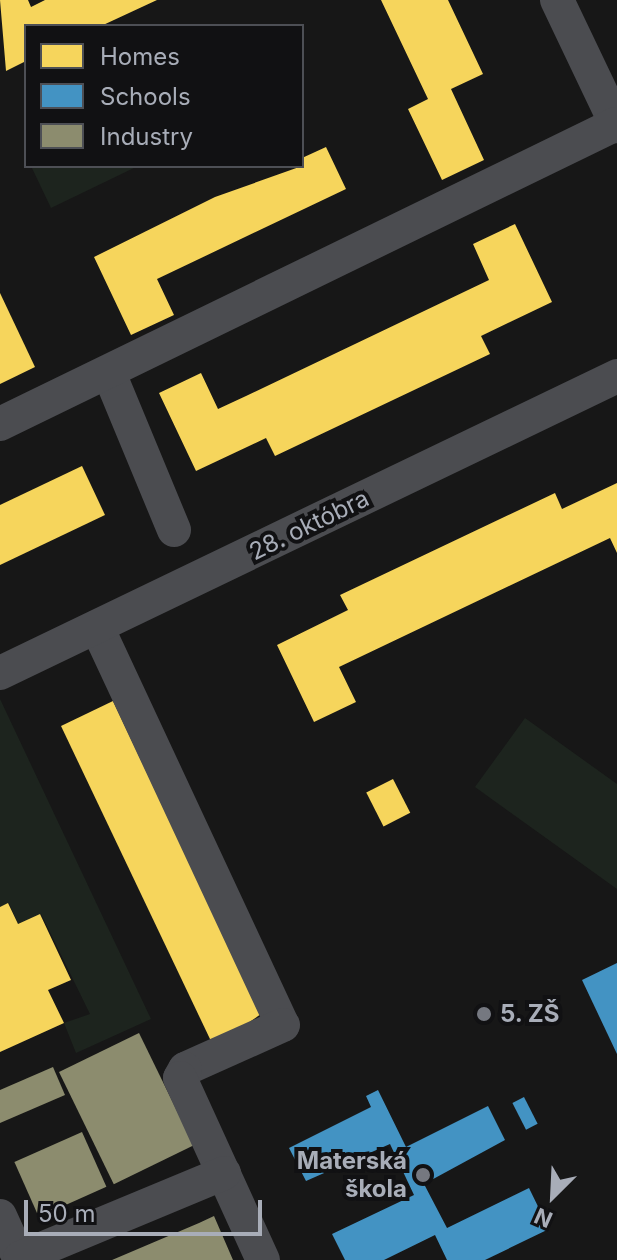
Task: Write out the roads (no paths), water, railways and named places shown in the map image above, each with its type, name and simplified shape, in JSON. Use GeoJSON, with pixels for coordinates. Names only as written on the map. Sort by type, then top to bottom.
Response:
{"type":"FeatureCollection","features":[{"type":"Feature","properties":{"kind":"street"},"geometry":{"type":"LineString","coordinates":[[0,424],[617,125],[557,0]]}},
{"type":"Feature","properties":{"kind":"street"},"geometry":{"type":"LineString","coordinates":[[109,373],[174,530]]}},
{"type":"Feature","properties":{"kind":"street","name":"28. októbra"},"geometry":{"type":"LineString","coordinates":[[0,673],[617,376]]}},
{"type":"Feature","properties":{"kind":"street"},"geometry":{"type":"LineString","coordinates":[[97,627],[283,1025],[185,1069],[180,1078],[263,1260]]}},
{"type":"Feature","properties":{"kind":"street"},"geometry":{"type":"LineString","coordinates":[[0,1216],[20,1259],[224,1173]]}},
{"type":"Feature","properties":{"kind":"place","name":"5. ZŠ"},"geometry":{"type":"Point","coordinates":[484,1014]}},
{"type":"Feature","properties":{"kind":"place","name":"Materská škola"},"geometry":{"type":"Point","coordinates":[423,1175]}}]}
